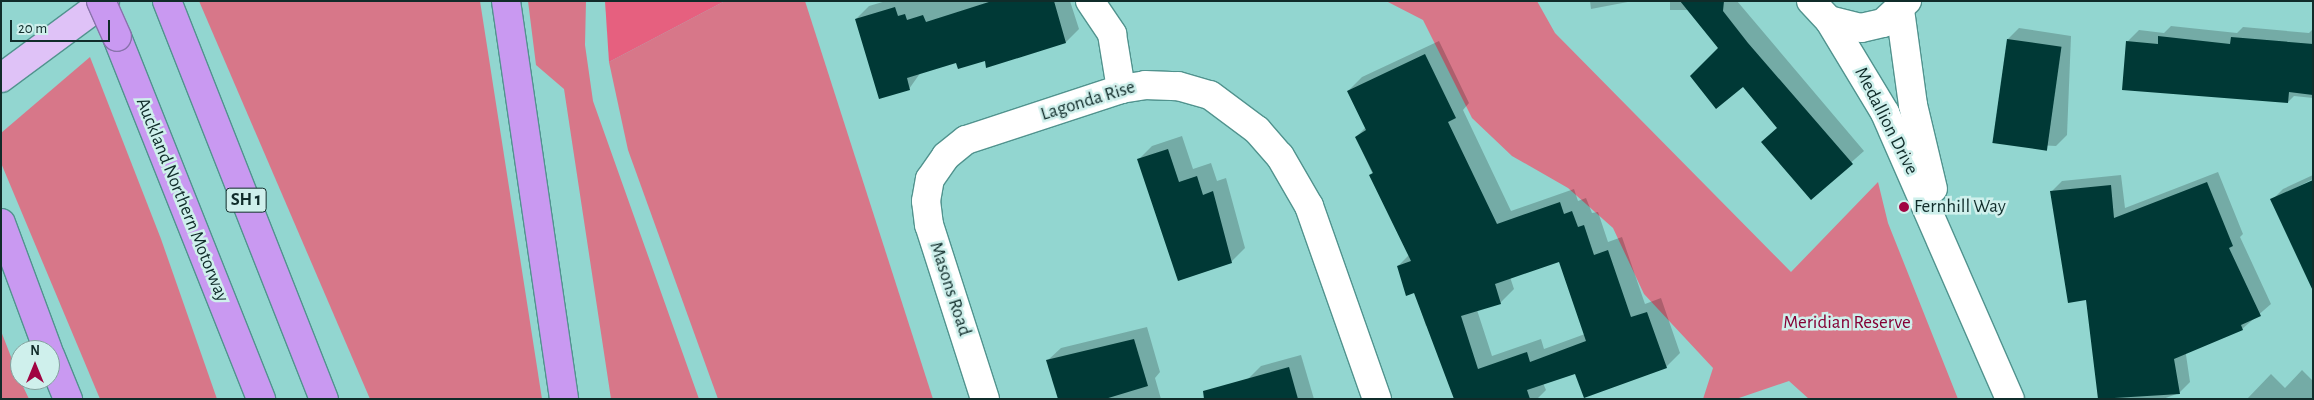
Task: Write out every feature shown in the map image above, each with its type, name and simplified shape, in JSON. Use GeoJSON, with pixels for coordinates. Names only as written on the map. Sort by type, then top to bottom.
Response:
{"type":"FeatureCollection","features":[{"type":"Feature","properties":{"kind":"highway","name":"Auckland Northern Motorway"},"geometry":{"type":"LineString","coordinates":[[103,1],[261,399]]}},
{"type":"Feature","properties":{"kind":"highway","name":"SH 1"},"geometry":{"type":"LineString","coordinates":[[166,1],[324,399]]}},
{"type":"Feature","properties":{"kind":"highway"},"geometry":{"type":"LineString","coordinates":[[506,1],[564,399]]}},
{"type":"Feature","properties":{"kind":"highway"},"geometry":{"type":"LineString","coordinates":[[1,223],[28,302],[44,340]]}},
{"type":"Feature","properties":{"kind":"highway"},"geometry":{"type":"LineString","coordinates":[[1,268],[28,302]]}},
{"type":"Feature","properties":{"kind":"highway"},"geometry":{"type":"LineString","coordinates":[[60,379],[68,399]]}},
{"type":"Feature","properties":{"kind":"main road"},"geometry":{"type":"LineString","coordinates":[[1,78],[103,1]]}},
{"type":"Feature","properties":{"kind":"street"},"geometry":{"type":"LineString","coordinates":[[1090,1],[1112,34],[1121,88]]}},
{"type":"Feature","properties":{"kind":"street"},"geometry":{"type":"LineString","coordinates":[[1820,10],[1861,28],[1882,24],[1904,6]]}},
{"type":"Feature","properties":{"kind":"street","name":"Medallion Drive"},"geometry":{"type":"LineString","coordinates":[[1904,6],[1913,105],[1949,254]]}},
{"type":"Feature","properties":{"kind":"street","name":"Medallion Drive"},"geometry":{"type":"LineString","coordinates":[[1820,10],[1885,113],[1949,254],[2010,399]]}},
{"type":"Feature","properties":{"kind":"street","name":"Lagonda Rise"},"geometry":{"type":"LineString","coordinates":[[930,178],[946,156],[966,140],[1121,88],[1178,86],[1210,95],[1257,130],[1280,156],[1310,206],[1377,399]]}},
{"type":"Feature","properties":{"kind":"street","name":"Masons Road"},"geometry":{"type":"LineString","coordinates":[[930,178],[926,201],[929,225],[985,399]]}},
{"type":"Feature","properties":{"kind":"green space"},"geometry":{"type":"Polygon","coordinates":[[[199,1],[480,1],[542,399],[370,399],[199,1]]]}},
{"type":"Feature","properties":{"kind":"green space"},"geometry":{"type":"Polygon","coordinates":[[[528,1],[586,1],[585,45],[593,101],[699,399],[611,399],[564,89],[536,65],[528,1]]]}},
{"type":"Feature","properties":{"kind":"green space"},"geometry":{"type":"Polygon","coordinates":[[[725,1],[805,1],[933,399],[718,399],[628,150],[609,62],[725,1]]]}},
{"type":"Feature","properties":{"kind":"green space","name":"Meridian Reserve"},"geometry":{"type":"Polygon","coordinates":[[[1386,1],[1537,1],[1555,33],[1791,272],[1878,182],[1888,223],[1958,399],[1809,399],[1789,381],[1736,399],[1703,399],[1713,368],[1644,294],[1613,228],[1568,188],[1512,156],[1472,118],[1423,20],[1386,1]]]}},
{"type":"Feature","properties":{"kind":"green space"},"geometry":{"type":"Polygon","coordinates":[[[90,57],[161,239],[217,399],[100,399],[1,163],[1,133],[90,57]]]}},
{"type":"Feature","properties":{"kind":"green space"},"geometry":{"type":"Polygon","coordinates":[[[1,331],[10,354],[10,390],[25,390],[29,399],[1,399],[1,331]]]}},
{"type":"Feature","properties":{"kind":"shaded area"},"geometry":{"type":"Polygon","coordinates":[[[605,1],[725,1],[609,62],[605,1]]]}},
{"type":"Feature","properties":{"kind":"building"},"geometry":{"type":"Polygon","coordinates":[[[992,1],[1054,1],[1066,43],[986,68],[985,61],[958,69],[956,63],[907,78],[910,90],[879,99],[855,19],[895,7],[898,16],[905,14],[907,20],[923,15],[926,22],[992,1]]]}},
{"type":"Feature","properties":{"kind":"building"},"geometry":{"type":"Polygon","coordinates":[[[1680,1],[1724,1],[1723,11],[1748,43],[1853,164],[1811,200],[1761,142],[1777,128],[1743,87],[1716,109],[1690,76],[1718,48],[1680,1]]]}},
{"type":"Feature","properties":{"kind":"building"},"geometry":{"type":"Polygon","coordinates":[[[2158,36],[2230,44],[2231,37],[2313,44],[2313,95],[2289,92],[2288,103],[2122,90],[2126,41],[2158,44],[2158,36]]]}},
{"type":"Feature","properties":{"kind":"building"},"geometry":{"type":"Polygon","coordinates":[[[2007,39],[2061,47],[2047,151],[1992,143],[2007,39]]]}},
{"type":"Feature","properties":{"kind":"building"},"geometry":{"type":"Polygon","coordinates":[[[1425,54],[1456,118],[1448,122],[1497,224],[1560,202],[1564,214],[1572,211],[1578,227],[1584,225],[1594,255],[1608,250],[1631,317],[1647,312],[1667,368],[1584,398],[1575,374],[1527,390],[1530,399],[1454,399],[1414,293],[1406,296],[1397,266],[1411,261],[1369,175],[1373,173],[1355,137],[1366,130],[1347,91],[1425,54]],[[1559,262],[1495,284],[1501,304],[1461,316],[1478,369],[1527,352],[1530,362],[1586,341],[1559,262]]]}},
{"type":"Feature","properties":{"kind":"building"},"geometry":{"type":"Polygon","coordinates":[[[1168,149],[1179,182],[1197,176],[1203,195],[1213,191],[1232,263],[1178,281],[1137,159],[1168,149]]]}},
{"type":"Feature","properties":{"kind":"building"},"geometry":{"type":"Polygon","coordinates":[[[2313,180],[2313,291],[2270,199],[2313,180]]]}},
{"type":"Feature","properties":{"kind":"building"},"geometry":{"type":"Polygon","coordinates":[[[2207,182],[2233,246],[2229,248],[2261,316],[2241,325],[2243,330],[2174,359],[2180,394],[2098,399],[2086,300],[2068,303],[2050,191],[2111,185],[2114,218],[2207,182]]]}},
{"type":"Feature","properties":{"kind":"building"},"geometry":{"type":"Polygon","coordinates":[[[1134,339],[1148,386],[1105,399],[1058,399],[1046,360],[1134,339]]]}},
{"type":"Feature","properties":{"kind":"building"},"geometry":{"type":"Polygon","coordinates":[[[1289,367],[1298,399],[1204,399],[1203,391],[1289,367]]]}},
{"type":"Feature","properties":{"kind":"place","name":"Fernhill Way"},"geometry":{"type":"Point","coordinates":[1904,207]}}]}
